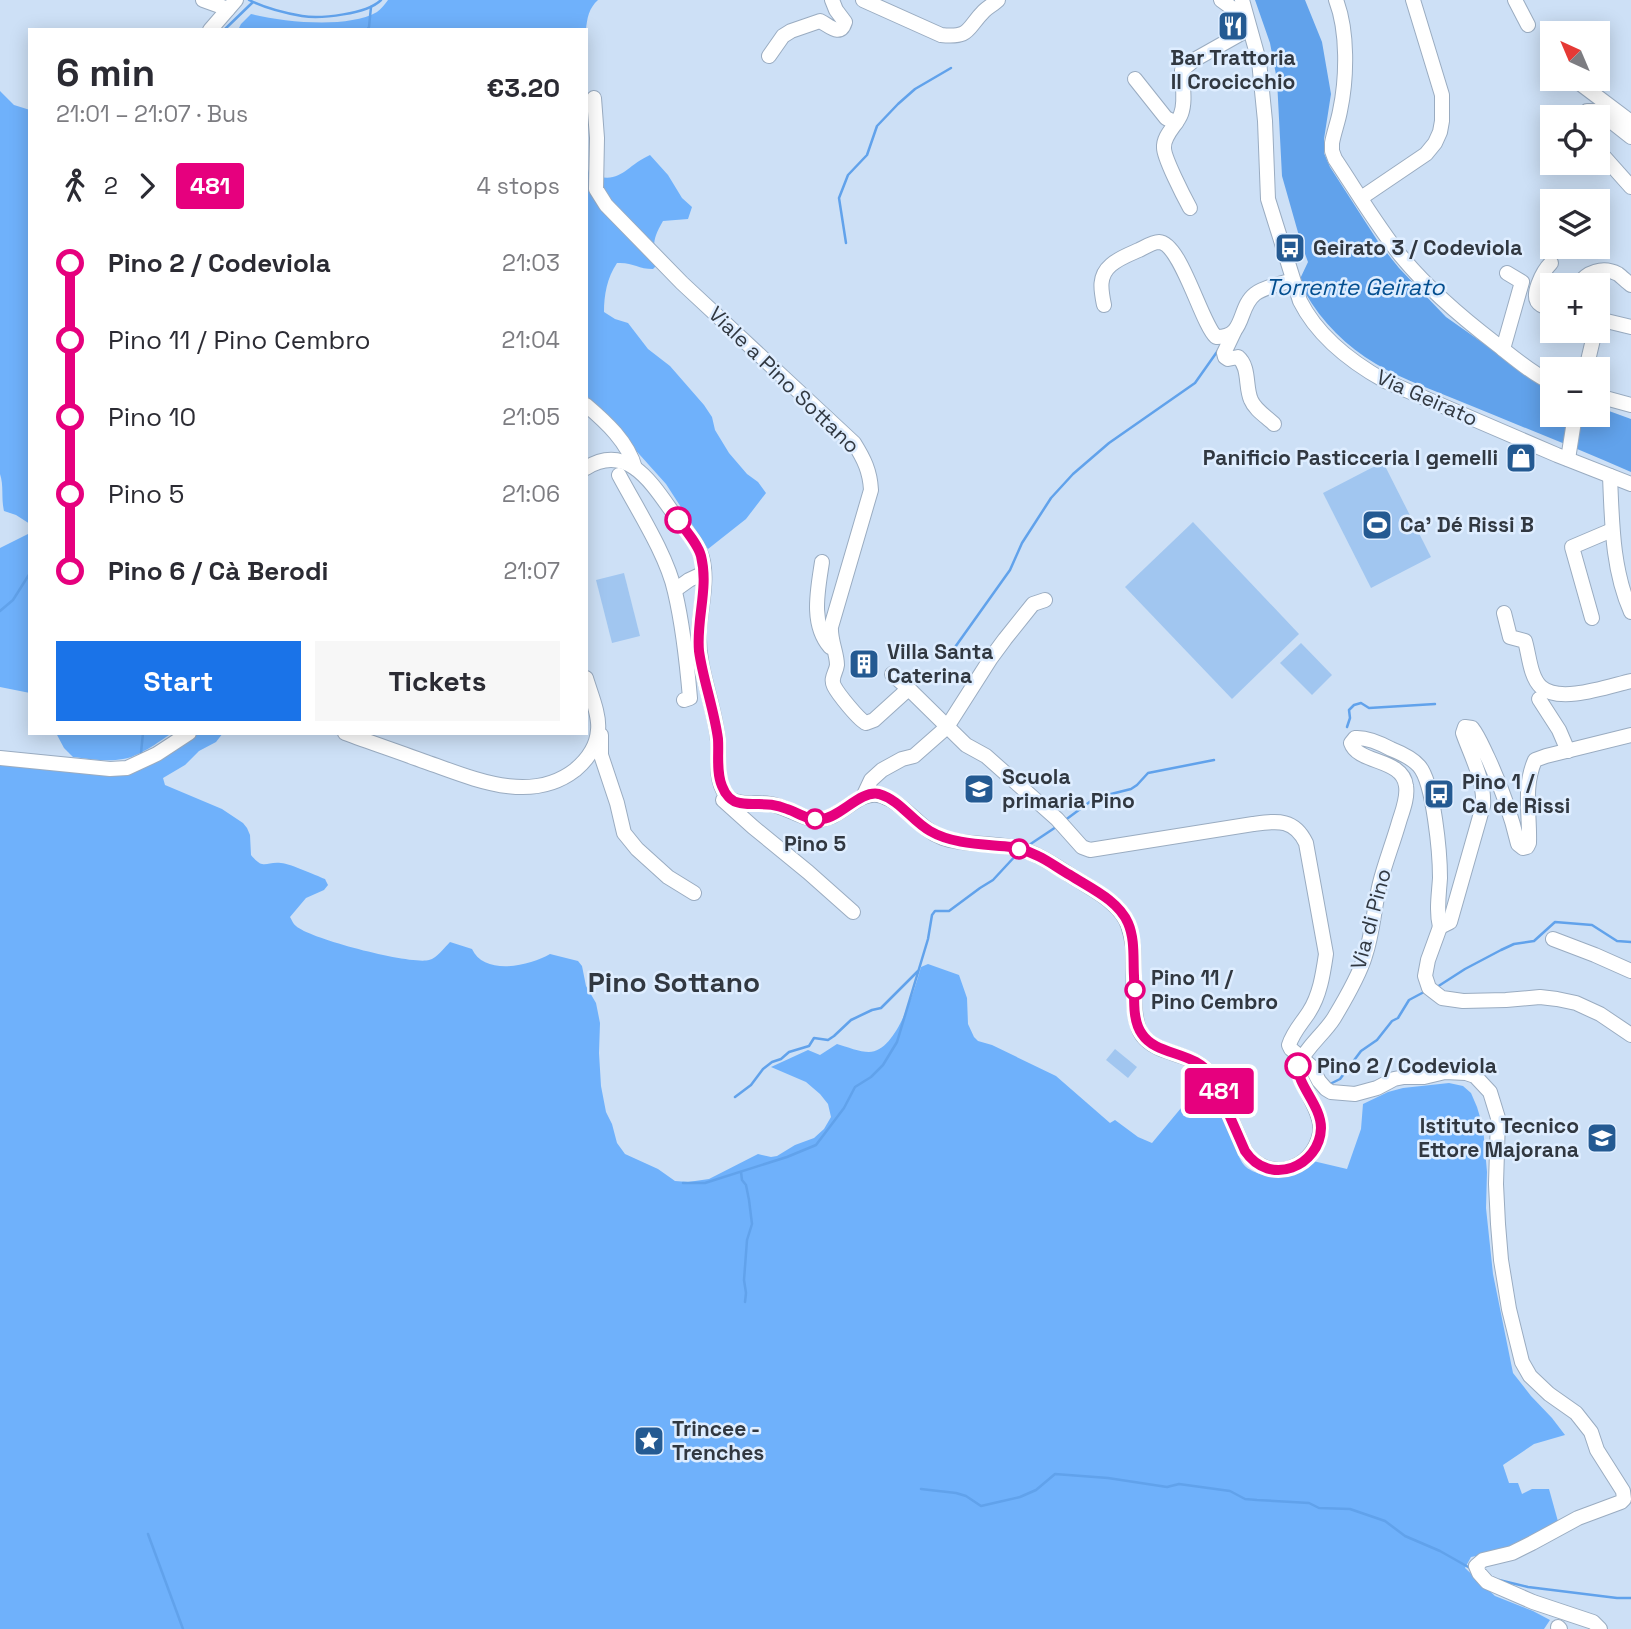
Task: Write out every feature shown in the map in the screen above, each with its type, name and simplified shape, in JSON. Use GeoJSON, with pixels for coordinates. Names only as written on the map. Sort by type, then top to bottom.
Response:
{"type":"FeatureCollection","features":[{"type":"Feature","properties":{"kind":"street"},"geometry":{"type":"LineString","coordinates":[[203,0],[233,4]]}},
{"type":"Feature","properties":{"kind":"street"},"geometry":{"type":"LineString","coordinates":[[769,56],[783,36],[791,30],[820,21],[834,29],[844,26],[845,22],[832,0]]}},
{"type":"Feature","properties":{"kind":"street"},"geometry":{"type":"LineString","coordinates":[[863,0],[940,36],[953,36],[970,30],[983,12],[998,0]]}},
{"type":"Feature","properties":{"kind":"street"},"geometry":{"type":"LineString","coordinates":[[1190,208],[1163,148],[1181,114],[1182,70],[1248,23],[1220,0]]}},
{"type":"Feature","properties":{"kind":"street","name":"Via Geirato"},"geometry":{"type":"LineString","coordinates":[[1242,0],[1259,61],[1268,199],[1292,280],[1306,315],[1340,350],[1385,381],[1631,484]]}},
{"type":"Feature","properties":{"kind":"street"},"geometry":{"type":"LineString","coordinates":[[1336,0],[1342,27],[1344,89],[1332,143],[1335,159],[1386,236],[1415,272],[1453,310],[1540,376]]}},
{"type":"Feature","properties":{"kind":"street"},"geometry":{"type":"LineString","coordinates":[[1361,198],[1426,153],[1440,132],[1442,95],[1413,0]]}},
{"type":"Feature","properties":{"kind":"street"},"geometry":{"type":"LineString","coordinates":[[1515,0],[1528,25]]}},
{"type":"Feature","properties":{"kind":"street"},"geometry":{"type":"LineString","coordinates":[[212,28],[233,4]]}},
{"type":"Feature","properties":{"kind":"street"},"geometry":{"type":"LineString","coordinates":[[1135,79],[1166,118],[1176,123]]}},
{"type":"Feature","properties":{"kind":"street"},"geometry":{"type":"LineString","coordinates":[[1590,91],[1631,122]]}},
{"type":"Feature","properties":{"kind":"street","name":"Viale a Pino Sottano"},"geometry":{"type":"LineString","coordinates":[[594,98],[597,138],[596,189],[606,205],[682,282],[854,443],[866,462],[871,490],[831,627],[830,637],[837,667],[833,676],[834,686],[859,720],[866,723],[874,720],[906,691],[911,691]]}},
{"type":"Feature","properties":{"kind":"street"},"geometry":{"type":"LineString","coordinates":[[1610,120],[1631,137]]}},
{"type":"Feature","properties":{"kind":"street"},"geometry":{"type":"LineString","coordinates":[[1610,163],[1631,187]]}},
{"type":"Feature","properties":{"kind":"street"},"geometry":{"type":"LineString","coordinates":[[1104,305],[1101,281],[1109,267],[1129,254],[1160,242],[1169,248],[1185,275],[1213,335],[1224,337],[1234,332]]}},
{"type":"Feature","properties":{"kind":"street"},"geometry":{"type":"LineString","coordinates":[[1543,273],[1552,262]]}},
{"type":"Feature","properties":{"kind":"street"},"geometry":{"type":"LineString","coordinates":[[1590,273],[1598,270],[1617,273],[1631,285]]}},
{"type":"Feature","properties":{"kind":"street"},"geometry":{"type":"LineString","coordinates":[[1503,349],[1522,282],[1507,273]]}},
{"type":"Feature","properties":{"kind":"street"},"geometry":{"type":"LineString","coordinates":[[1274,424],[1253,404],[1249,396],[1242,360],[1238,357],[1228,359],[1224,353],[1254,295],[1292,280]]}},
{"type":"Feature","properties":{"kind":"street"},"geometry":{"type":"LineString","coordinates":[[1540,282],[1536,296],[1540,305]]}},
{"type":"Feature","properties":{"kind":"street"},"geometry":{"type":"LineString","coordinates":[[1610,323],[1631,327]]}},
{"type":"Feature","properties":{"kind":"street"},"geometry":{"type":"LineString","coordinates":[[1610,399],[1631,405]]}},
{"type":"Feature","properties":{"kind":"street"},"geometry":{"type":"LineString","coordinates":[[588,407],[605,421],[622,442],[632,457],[635,468],[650,481],[701,552],[704,573],[699,651],[718,737],[720,783],[729,798],[740,803],[778,805],[810,819],[823,819],[831,817],[863,797],[877,794],[889,799],[907,811],[922,826],[943,838],[1012,847],[1038,855],[1101,894],[1115,905],[1127,922],[1133,944],[1136,1018],[1142,1035],[1155,1046],[1196,1061],[1207,1070],[1245,1151],[1251,1160],[1264,1168],[1280,1171],[1296,1166],[1310,1155],[1320,1136],[1320,1118],[1298,1072],[1302,1058]]}},
{"type":"Feature","properties":{"kind":"street"},"geometry":{"type":"LineString","coordinates":[[588,414],[613,443],[621,468],[663,557],[675,590],[690,698],[684,700]]}},
{"type":"Feature","properties":{"kind":"street"},"geometry":{"type":"LineString","coordinates":[[1568,459],[1573,427]]}},
{"type":"Feature","properties":{"kind":"street"},"geometry":{"type":"LineString","coordinates":[[588,467],[597,461],[610,459],[621,468],[635,468]]}},
{"type":"Feature","properties":{"kind":"street"},"geometry":{"type":"LineString","coordinates":[[1610,476],[1612,530],[1623,593],[1631,612]]}},
{"type":"Feature","properties":{"kind":"street"},"geometry":{"type":"LineString","coordinates":[[1592,618],[1572,547],[1612,530]]}},
{"type":"Feature","properties":{"kind":"street","name":"Viale a Pino Sottano"},"geometry":{"type":"LineString","coordinates":[[822,562],[817,610],[824,640],[834,650]]}},
{"type":"Feature","properties":{"kind":"street"},"geometry":{"type":"LineString","coordinates":[[675,590],[704,573]]}},
{"type":"Feature","properties":{"kind":"street"},"geometry":{"type":"LineString","coordinates":[[863,797],[871,780],[882,770],[914,756],[947,727],[1005,639],[1033,604],[1045,600]]}},
{"type":"Feature","properties":{"kind":"street"},"geometry":{"type":"LineString","coordinates":[[1504,613],[1510,637],[1525,641],[1532,671],[1540,686],[1550,692],[1573,694],[1631,681]]}},
{"type":"Feature","properties":{"kind":"street"},"geometry":{"type":"LineString","coordinates":[[892,674],[965,745],[986,756],[1058,818],[1082,846],[1090,850],[1266,822],[1285,822],[1296,829],[1306,843],[1325,954],[1324,971],[1316,1000],[1289,1045],[1311,1066],[1319,1081],[1331,1092],[1355,1094],[1377,1088],[1394,1079],[1445,1072],[1475,1076],[1490,1092],[1498,1118],[1496,1184],[1502,1260],[1509,1309],[1522,1362],[1530,1376],[1549,1394],[1576,1413],[1591,1432],[1597,1450],[1623,1491],[1624,1499],[1621,1502],[1578,1518],[1512,1553],[1483,1560],[1476,1566],[1487,1582],[1533,1602],[1594,1622],[1600,1629]]}},
{"type":"Feature","properties":{"kind":"street"},"geometry":{"type":"LineString","coordinates":[[351,735],[478,781],[507,786],[545,786],[569,775],[583,764],[593,750],[598,723],[588,686]]}},
{"type":"Feature","properties":{"kind":"street"},"geometry":{"type":"LineString","coordinates":[[1539,699],[1559,730],[1568,751]]}},
{"type":"Feature","properties":{"kind":"street"},"geometry":{"type":"LineString","coordinates":[[1631,735],[1535,760],[1527,786],[1530,843],[1523,848],[1518,844],[1498,781],[1479,738],[1470,727],[1464,729],[1464,736],[1482,786],[1483,806],[1450,922],[1440,927],[1427,960],[1425,976],[1429,988],[1437,996],[1448,1000],[1539,997],[1576,1003],[1600,1014],[1631,1035]]}},
{"type":"Feature","properties":{"kind":"street"},"geometry":{"type":"LineString","coordinates":[[598,732],[602,742],[601,755],[624,833],[645,857],[668,877],[694,893]]}},
{"type":"Feature","properties":{"kind":"street"},"geometry":{"type":"LineString","coordinates":[[0,758],[110,769],[127,768],[157,754],[186,735]]}},
{"type":"Feature","properties":{"kind":"street","name":"Via di Pino"},"geometry":{"type":"LineString","coordinates":[[1302,1058],[1334,1019],[1365,957],[1380,884],[1404,806],[1406,786],[1402,776],[1392,767],[1355,751],[1351,743],[1355,738],[1386,746],[1405,755],[1421,769],[1430,792],[1436,822],[1440,875],[1437,915],[1440,927]]}},
{"type":"Feature","properties":{"kind":"street"},"geometry":{"type":"LineString","coordinates":[[719,767],[713,771],[712,776],[720,798],[853,912]]}},
{"type":"Feature","properties":{"kind":"street"},"geometry":{"type":"LineString","coordinates":[[1553,939],[1631,971]]}},
{"type":"Feature","properties":{"kind":"shaded area"},"geometry":{"type":"Polygon","coordinates":[[[388,0],[598,0],[592,6],[586,28],[239,28],[251,14],[297,21],[333,22],[364,17],[381,8],[388,0]]]}},
{"type":"Feature","properties":{"kind":"shaded area"},"geometry":{"type":"Polygon","coordinates":[[[0,91],[14,105],[28,109],[28,523],[4,511],[0,474],[0,91]]]}},
{"type":"Feature","properties":{"kind":"shaded area"},"geometry":{"type":"Polygon","coordinates":[[[650,155],[668,175],[682,198],[692,207],[688,219],[663,221],[655,238],[657,265],[653,269],[617,263],[607,287],[604,312],[628,323],[648,349],[670,366],[704,405],[729,453],[766,493],[746,519],[708,549],[666,484],[588,397],[588,169],[589,173],[608,178],[622,173],[650,155]]]}},
{"type":"Feature","properties":{"kind":"shaded area","name":"Ca' Dé Rissi B"},"geometry":{"type":"Polygon","coordinates":[[[1383,462],[1431,557],[1371,588],[1323,493],[1383,462]]]}},
{"type":"Feature","properties":{"kind":"shaded area"},"geometry":{"type":"Polygon","coordinates":[[[1193,522],[1299,634],[1232,699],[1125,587],[1193,522]]]}},
{"type":"Feature","properties":{"kind":"shaded area"},"geometry":{"type":"Polygon","coordinates":[[[28,534],[28,693],[0,687],[0,548],[28,534]]]}},
{"type":"Feature","properties":{"kind":"shaded area"},"geometry":{"type":"Polygon","coordinates":[[[624,573],[640,636],[612,643],[596,580],[624,573]]]}},
{"type":"Feature","properties":{"kind":"shaded area"},"geometry":{"type":"Polygon","coordinates":[[[1301,643],[1332,675],[1312,695],[1280,663],[1301,643]]]}},
{"type":"Feature","properties":{"kind":"shaded area"},"geometry":{"type":"Polygon","coordinates":[[[57,735],[169,735],[148,749],[123,759],[73,757],[57,735]]]}},
{"type":"Feature","properties":{"kind":"shaded area"},"geometry":{"type":"Polygon","coordinates":[[[195,735],[221,735],[185,765],[163,778],[165,785],[222,809],[243,823],[250,835],[251,855],[259,863],[285,864],[325,879],[328,885],[324,890],[306,898],[290,917],[295,925],[305,931],[361,950],[419,961],[432,959],[450,942],[472,949],[486,963],[497,966],[520,965],[550,954],[578,961],[582,966],[586,986],[596,1003],[600,1023],[601,1086],[606,1112],[617,1143],[625,1154],[658,1169],[675,1181],[709,1179],[758,1154],[777,1156],[814,1138],[824,1129],[831,1117],[828,1104],[806,1082],[771,1067],[808,1050],[820,1055],[837,1044],[865,1052],[879,1049],[896,1031],[921,967],[928,964],[959,975],[967,998],[968,1024],[978,1041],[1056,1076],[1110,1123],[1115,1120],[1138,1137],[1152,1143],[1186,1102],[1207,1107],[1221,1116],[1227,1125],[1244,1165],[1263,1175],[1290,1175],[1313,1161],[1347,1169],[1361,1129],[1363,1104],[1403,1088],[1449,1083],[1463,1086],[1471,1093],[1483,1127],[1487,1172],[1486,1208],[1493,1274],[1513,1373],[1565,1435],[1534,1444],[1503,1465],[1509,1483],[1518,1483],[1522,1494],[1532,1489],[1549,1489],[1559,1525],[1502,1551],[1471,1557],[1465,1568],[1495,1596],[1550,1620],[1544,1629],[0,1629],[0,763],[137,770],[152,764],[195,735]]]}},
{"type":"Feature","properties":{"kind":"shaded area"},"geometry":{"type":"Polygon","coordinates":[[[1115,1049],[1137,1067],[1128,1078],[1106,1060],[1115,1049]]]}},
{"type":"Feature","properties":{"kind":"water","name":"Torrente Geirato"},"geometry":{"type":"Polygon","coordinates":[[[1255,0],[1305,0],[1322,42],[1331,94],[1324,153],[1330,167],[1379,243],[1446,317],[1540,383],[1540,427],[1610,427],[1610,411],[1631,419],[1631,472],[1387,370],[1365,357],[1327,324],[1299,281],[1308,262],[1282,176],[1277,80],[1270,43],[1255,0]]]}},
{"type":"Feature","properties":{"kind":"waterway"},"geometry":{"type":"LineString","coordinates":[[249,0],[275,10],[310,17],[355,12],[381,0]]}},
{"type":"Feature","properties":{"kind":"waterway"},"geometry":{"type":"LineString","coordinates":[[226,28],[253,2]]}},
{"type":"Feature","properties":{"kind":"waterway"},"geometry":{"type":"LineString","coordinates":[[368,28],[371,7]]}},
{"type":"Feature","properties":{"kind":"waterway"},"geometry":{"type":"LineString","coordinates":[[846,243],[839,198],[848,175],[867,155],[877,126],[915,89],[951,68]]}},
{"type":"Feature","properties":{"kind":"waterway"},"geometry":{"type":"LineString","coordinates":[[948,657],[1010,570],[1022,543],[1051,498],[1073,474],[1109,443],[1195,383],[1219,349]]}},
{"type":"Feature","properties":{"kind":"waterway"},"geometry":{"type":"LineString","coordinates":[[0,611],[13,600],[28,576]]}},
{"type":"Feature","properties":{"kind":"waterway"},"geometry":{"type":"LineString","coordinates":[[1347,727],[1349,710],[1361,703],[1369,708],[1435,704]]}},
{"type":"Feature","properties":{"kind":"waterway"},"geometry":{"type":"LineString","coordinates":[[141,753],[143,735]]}},
{"type":"Feature","properties":{"kind":"waterway"},"geometry":{"type":"LineString","coordinates":[[1064,821],[1095,798],[1131,789],[1148,773],[1214,760]]}},
{"type":"Feature","properties":{"kind":"waterway"},"geometry":{"type":"LineString","coordinates":[[1029,845],[1056,827]]}},
{"type":"Feature","properties":{"kind":"waterway"},"geometry":{"type":"LineString","coordinates":[[683,1183],[705,1183],[816,1145],[844,1108],[855,1087],[883,1065],[897,1042],[928,939],[932,915],[935,911],[949,911],[993,880],[1018,853]]}},
{"type":"Feature","properties":{"kind":"waterway"},"geometry":{"type":"LineString","coordinates":[[1437,987],[1501,950],[1514,944],[1534,941],[1555,922],[1592,925],[1617,941],[1631,942]]}},
{"type":"Feature","properties":{"kind":"waterway"},"geometry":{"type":"LineString","coordinates":[[735,1097],[751,1085],[772,1062],[789,1052],[809,1046],[814,1038],[828,1040],[851,1020],[881,1008],[918,971]]}},
{"type":"Feature","properties":{"kind":"waterway"},"geometry":{"type":"LineString","coordinates":[[1328,1085],[1340,1079],[1361,1051],[1377,1040],[1392,1021],[1398,1018],[1409,1000],[1424,992]]}},
{"type":"Feature","properties":{"kind":"waterway"},"geometry":{"type":"LineString","coordinates":[[741,1172],[746,1185],[752,1224],[747,1240],[745,1302]]}},
{"type":"Feature","properties":{"kind":"waterway"},"geometry":{"type":"LineString","coordinates":[[921,1489],[956,1493],[981,1506],[1020,1497],[1036,1490],[1055,1474],[1108,1478],[1167,1487],[1179,1484],[1230,1491],[1245,1499],[1350,1509],[1385,1521],[1405,1536],[1470,1568]]}},
{"type":"Feature","properties":{"kind":"waterway"},"geometry":{"type":"LineString","coordinates":[[148,1534],[183,1629]]}},
{"type":"Feature","properties":{"kind":"waterway"},"geometry":{"type":"LineString","coordinates":[[1499,1580],[1528,1587],[1631,1598]]}},
{"type":"Feature","properties":{"kind":"bus line","name":"481"},"geometry":{"type":"LineString","coordinates":[[678,520],[701,552],[704,573],[699,651],[718,737],[720,783],[729,798],[740,803],[778,805],[810,819],[823,819],[831,817],[867,794],[877,794],[893,801],[922,826],[943,838],[1023,849],[1038,855],[1101,894],[1115,905],[1127,922],[1133,944],[1136,1018],[1142,1035],[1155,1046],[1196,1061],[1207,1070],[1245,1151],[1251,1160],[1264,1168],[1280,1171],[1296,1166],[1310,1155],[1320,1136],[1320,1118],[1298,1074],[1298,1066]]}},
{"type":"Feature","properties":{"kind":"place","name":"Bar Trattoria Il Crocicchio"},"geometry":{"type":"Point","coordinates":[1233,26]}},
{"type":"Feature","properties":{"kind":"place","name":"Geirato 3 / Codeviola"},"geometry":{"type":"Point","coordinates":[1290,248]}},
{"type":"Feature","properties":{"kind":"place","name":"Panificio Pasticceria I gemelli"},"geometry":{"type":"Point","coordinates":[1521,458]}},
{"type":"Feature","properties":{"kind":"place","name":"Ca' Dé Rissi B"},"geometry":{"type":"Point","coordinates":[1377,525]}},
{"type":"Feature","properties":{"kind":"place","name":"Villa Santa Caterina"},"geometry":{"type":"Point","coordinates":[864,664]}},
{"type":"Feature","properties":{"kind":"place","name":"Scuola primaria Pino"},"geometry":{"type":"Point","coordinates":[979,789]}},
{"type":"Feature","properties":{"kind":"place","name":"Pino 1 / Ca de Rissi"},"geometry":{"type":"Point","coordinates":[1439,794]}},
{"type":"Feature","properties":{"kind":"place","name":"Pino 5"},"geometry":{"type":"Point","coordinates":[815,819]}},
{"type":"Feature","properties":{"kind":"place","name":"Pino 11 / Pino Cembro"},"geometry":{"type":"Point","coordinates":[1135,990]}},
{"type":"Feature","properties":{"kind":"place","name":"Pino 2 / Codeviola"},"geometry":{"type":"Point","coordinates":[1298,1066]}},
{"type":"Feature","properties":{"kind":"place","name":"Istituto Tecnico Ettore Majorana"},"geometry":{"type":"Point","coordinates":[1602,1138]}},
{"type":"Feature","properties":{"kind":"place","name":"Trincee - Trenches"},"geometry":{"type":"Point","coordinates":[649,1441]}},
{"type":"Feature","properties":{"kind":"district","name":"Pino Sottano"},"geometry":{"type":"Point","coordinates":[674,982]}}]}
